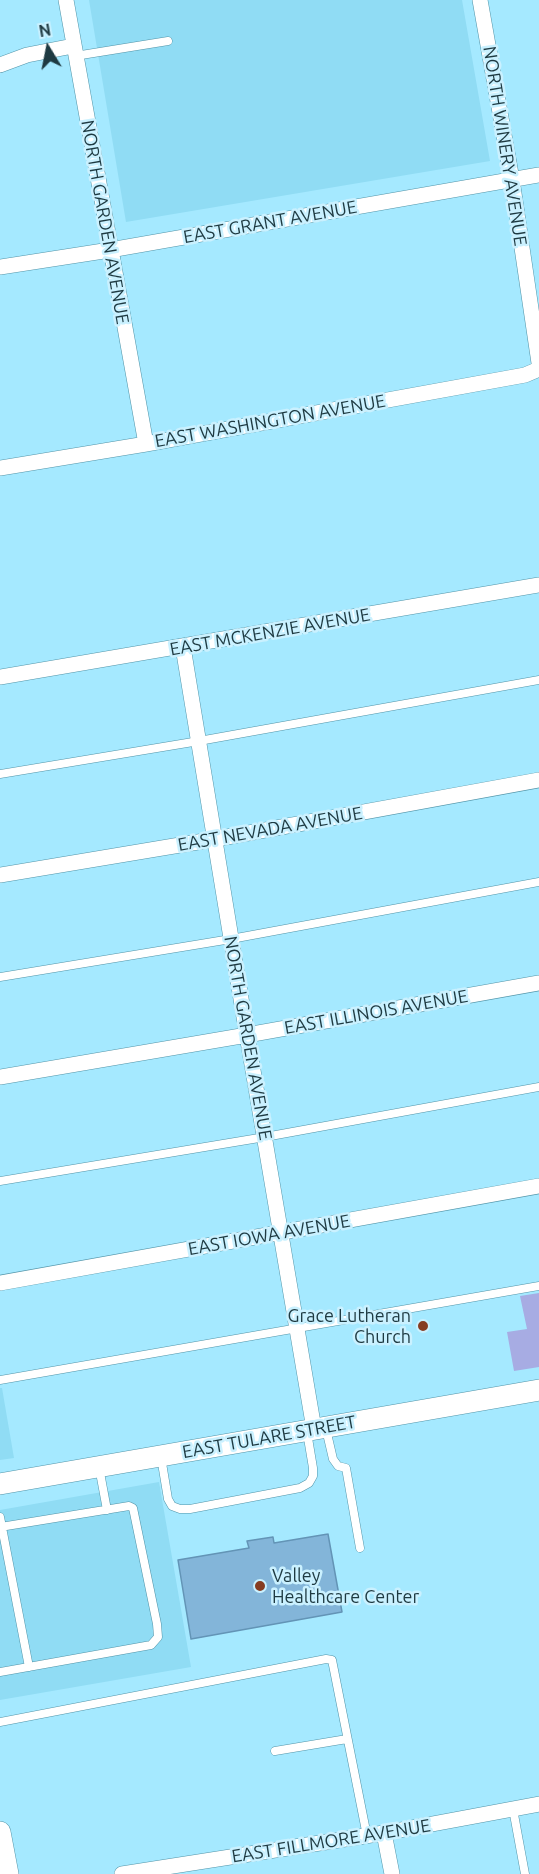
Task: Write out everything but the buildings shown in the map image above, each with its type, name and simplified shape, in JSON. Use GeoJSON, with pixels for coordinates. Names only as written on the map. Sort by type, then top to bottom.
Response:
{"type":"FeatureCollection","features":[{"type":"Feature","properties":{"kind":"main road","name":"EAST TULARE STREET"},"geometry":{"type":"LineString","coordinates":[[0,1484],[539,1390]]}},
{"type":"Feature","properties":{"kind":"main road"},"geometry":{"type":"LineString","coordinates":[[0,1832],[8,1874]]}},
{"type":"Feature","properties":{"kind":"street","name":"NORTH GARDEN AVENUE"},"geometry":{"type":"LineString","coordinates":[[66,0],[146,444]]}},
{"type":"Feature","properties":{"kind":"street","name":"NORTH WINERY AVENUE"},"geometry":{"type":"LineString","coordinates":[[480,0],[512,180],[539,363]]}},
{"type":"Feature","properties":{"kind":"street"},"geometry":{"type":"LineString","coordinates":[[0,65],[27,55],[74,51]]}},
{"type":"Feature","properties":{"kind":"street","name":"EAST GRANT AVENUE"},"geometry":{"type":"LineString","coordinates":[[0,267],[539,175]]}},
{"type":"Feature","properties":{"kind":"street","name":"EAST WASHINGTON AVENUE"},"geometry":{"type":"LineString","coordinates":[[0,468],[146,444],[525,375],[539,369]]}},
{"type":"Feature","properties":{"kind":"street","name":"EAST MCKENZIE AVENUE"},"geometry":{"type":"LineString","coordinates":[[0,677],[539,585]]}},
{"type":"Feature","properties":{"kind":"street","name":"NORTH GARDEN AVENUE"},"geometry":{"type":"LineString","coordinates":[[183,647],[297,1329],[316,1429]]}},
{"type":"Feature","properties":{"kind":"street","name":"EAST NEVADA AVENUE"},"geometry":{"type":"LineString","coordinates":[[0,875],[216,839],[539,780]]}},
{"type":"Feature","properties":{"kind":"street","name":"EAST ILLINOIS AVENUE"},"geometry":{"type":"LineString","coordinates":[[0,1077],[539,983]]}},
{"type":"Feature","properties":{"kind":"street","name":"EAST IOWA AVENUE"},"geometry":{"type":"LineString","coordinates":[[0,1283],[539,1186]]}},
{"type":"Feature","properties":{"kind":"street","name":"EAST FILLMORE AVENUE"},"geometry":{"type":"LineString","coordinates":[[122,1874],[199,1868],[539,1804]]}},
{"type":"Feature","properties":{"kind":"street"},"geometry":{"type":"LineString","coordinates":[[384,1833],[392,1874]]}},
{"type":"Feature","properties":{"kind":"lane"},"geometry":{"type":"LineString","coordinates":[[74,51],[168,41]]}},
{"type":"Feature","properties":{"kind":"lane"},"geometry":{"type":"LineString","coordinates":[[0,774],[539,680]]}},
{"type":"Feature","properties":{"kind":"lane"},"geometry":{"type":"LineString","coordinates":[[0,977],[231,939],[539,882]]}},
{"type":"Feature","properties":{"kind":"lane"},"geometry":{"type":"LineString","coordinates":[[0,1181],[265,1137],[539,1087]]}},
{"type":"Feature","properties":{"kind":"lane"},"geometry":{"type":"LineString","coordinates":[[0,1380],[539,1286]]}},
{"type":"Feature","properties":{"kind":"lane"},"geometry":{"type":"LineString","coordinates":[[161,1456],[168,1499],[172,1506],[190,1509],[300,1488],[309,1483],[313,1476],[316,1429]]}},
{"type":"Feature","properties":{"kind":"lane"},"geometry":{"type":"LineString","coordinates":[[316,1429],[338,1466],[346,1468],[360,1548]]}},
{"type":"Feature","properties":{"kind":"lane"},"geometry":{"type":"LineString","coordinates":[[99,1467],[107,1510]]}},
{"type":"Feature","properties":{"kind":"lane"},"geometry":{"type":"LineString","coordinates":[[0,1672],[151,1645],[158,1637],[158,1624],[133,1508],[129,1506],[1,1527]]}},
{"type":"Feature","properties":{"kind":"lane"},"geometry":{"type":"LineString","coordinates":[[0,1517],[29,1667]]}},
{"type":"Feature","properties":{"kind":"lane"},"geometry":{"type":"LineString","coordinates":[[0,1722],[326,1659],[332,1660],[367,1836]]}},
{"type":"Feature","properties":{"kind":"lane"},"geometry":{"type":"LineString","coordinates":[[275,1751],[347,1739]]}},
{"type":"Feature","properties":{"kind":"lane"},"geometry":{"type":"LineString","coordinates":[[513,1809],[525,1874]]}},
{"type":"Feature","properties":{"kind":"shaded area"},"geometry":{"type":"Polygon","coordinates":[[[89,0],[462,0],[490,161],[126,222],[89,0]]]}},
{"type":"Feature","properties":{"kind":"shaded area"},"geometry":{"type":"Polygon","coordinates":[[[539,1293],[539,1367],[514,1371],[507,1332],[527,1329],[520,1296],[539,1293]]]}},
{"type":"Feature","properties":{"kind":"shaded area"},"geometry":{"type":"Polygon","coordinates":[[[0,1388],[2,1388],[14,1458],[0,1460],[0,1388]]]}},
{"type":"Feature","properties":{"kind":"shaded area"},"geometry":{"type":"Polygon","coordinates":[[[159,1482],[191,1667],[0,1700],[0,1510],[159,1482]]]}},
{"type":"Feature","properties":{"kind":"place","name":"Grace Lutheran Church"},"geometry":{"type":"Point","coordinates":[423,1326]}},
{"type":"Feature","properties":{"kind":"place","name":"Valley Healthcare Center"},"geometry":{"type":"Point","coordinates":[260,1586]}}]}
